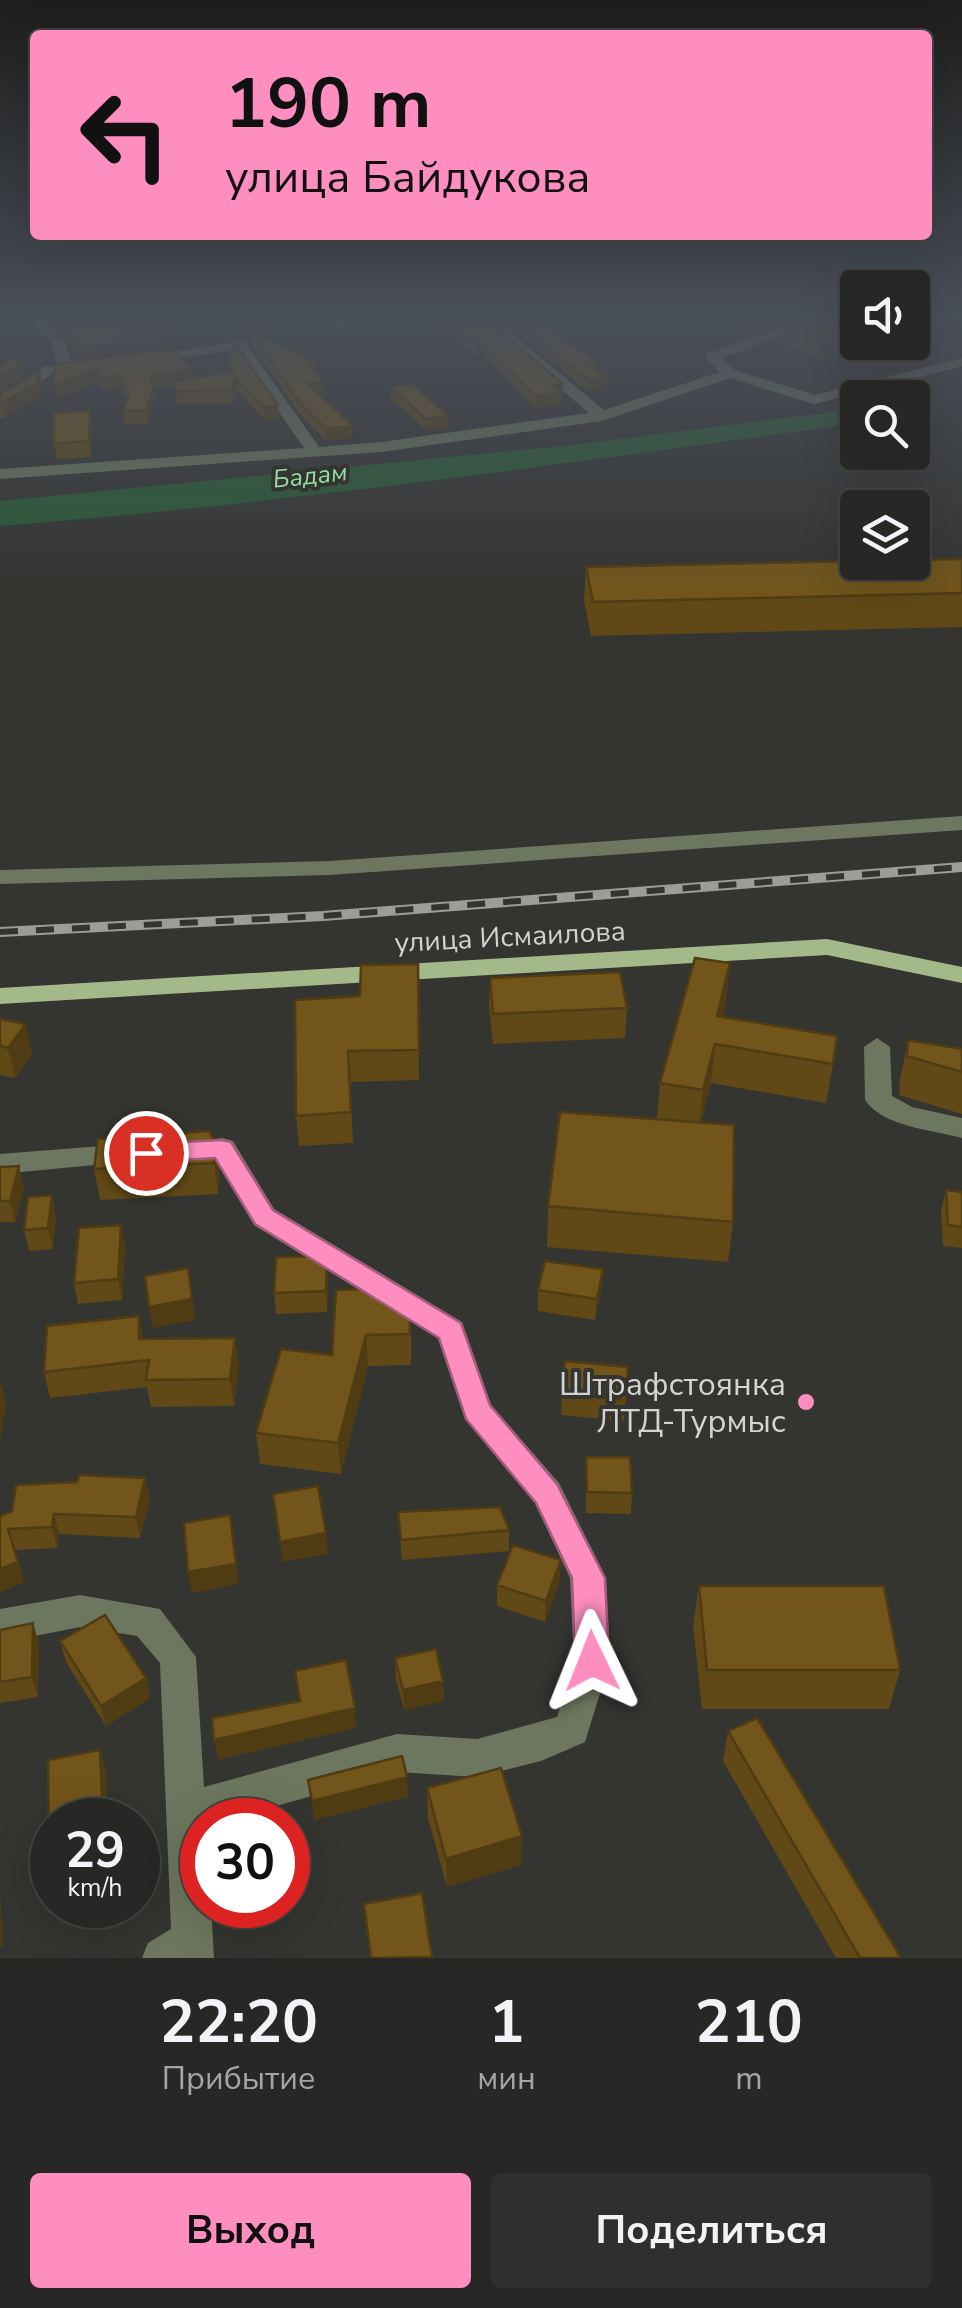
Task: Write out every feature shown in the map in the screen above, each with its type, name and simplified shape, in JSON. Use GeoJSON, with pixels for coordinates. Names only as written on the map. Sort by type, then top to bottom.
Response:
{"type":"FeatureCollection","features":[{"type":"Feature","properties":{"kind":"main road","name":"улица Исмаилова"},"geometry":{"type":"LineString","coordinates":[[0,996],[827,947],[962,975]]}},
{"type":"Feature","properties":{"kind":"street"},"geometry":{"type":"LineString","coordinates":[[284,408],[315,452]]}},
{"type":"Feature","properties":{"kind":"street"},"geometry":{"type":"LineString","coordinates":[[593,408],[602,416]]}},
{"type":"Feature","properties":{"kind":"street"},"geometry":{"type":"LineString","coordinates":[[0,474],[315,452],[602,416],[625,408]]}},
{"type":"Feature","properties":{"kind":"street"},"geometry":{"type":"LineString","coordinates":[[0,876],[330,868],[962,823]]}},
{"type":"Feature","properties":{"kind":"street"},"geometry":{"type":"LineString","coordinates":[[877,1046],[879,1100],[904,1114],[962,1128]]}},
{"type":"Feature","properties":{"kind":"street"},"geometry":{"type":"LineString","coordinates":[[0,1164],[222,1148],[264,1217],[451,1331],[477,1410],[546,1493],[588,1578],[592,1661],[572,1729],[540,1743],[476,1758],[398,1753],[235,1798]]}},
{"type":"Feature","properties":{"kind":"street"},"geometry":{"type":"LineString","coordinates":[[0,1626],[80,1611],[147,1621],[178,1656],[183,1798]]}},
{"type":"Feature","properties":{"kind":"water","name":"Бадам"},"geometry":{"type":"Polygon","coordinates":[[[840,411],[840,425],[644,453],[322,494],[0,526],[0,501],[572,445],[840,411]]]}},
{"type":"Feature","properties":{"kind":"building"},"geometry":{"type":"Polygon","coordinates":[[[305,408],[334,408],[353,426],[326,429],[305,408]]]}},
{"type":"Feature","properties":{"kind":"building"},"geometry":{"type":"Polygon","coordinates":[[[414,408],[440,408],[447,415],[426,419],[414,408]]]}},
{"type":"Feature","properties":{"kind":"building"},"geometry":{"type":"Polygon","coordinates":[[[90,411],[89,441],[54,444],[54,413],[90,411]]]}},
{"type":"Feature","properties":{"kind":"building"},"geometry":{"type":"Polygon","coordinates":[[[962,559],[962,593],[593,602],[586,567],[840,561],[840,580],[930,580],[930,560],[962,559]]]}},
{"type":"Feature","properties":{"kind":"building"},"geometry":{"type":"Polygon","coordinates":[[[695,958],[730,963],[717,1016],[837,1036],[833,1064],[715,1044],[703,1090],[660,1083],[695,958]]]}},
{"type":"Feature","properties":{"kind":"building"},"geometry":{"type":"Polygon","coordinates":[[[418,964],[419,1050],[348,1051],[351,1112],[296,1116],[295,1000],[360,996],[361,965],[418,964]]]}},
{"type":"Feature","properties":{"kind":"building"},"geometry":{"type":"Polygon","coordinates":[[[620,972],[627,1008],[493,1014],[490,978],[620,972]]]}},
{"type":"Feature","properties":{"kind":"building"},"geometry":{"type":"Polygon","coordinates":[[[0,1019],[26,1024],[8,1048],[0,1046],[0,1019]]]}},
{"type":"Feature","properties":{"kind":"building"},"geometry":{"type":"Polygon","coordinates":[[[908,1040],[962,1049],[962,1072],[907,1056],[908,1040]]]}},
{"type":"Feature","properties":{"kind":"building"},"geometry":{"type":"Polygon","coordinates":[[[560,1112],[734,1125],[733,1222],[548,1206],[560,1112]]]}},
{"type":"Feature","properties":{"kind":"building"},"geometry":{"type":"Polygon","coordinates":[[[209,1131],[215,1142],[214,1163],[94,1169],[98,1139],[209,1131]]]}},
{"type":"Feature","properties":{"kind":"building"},"geometry":{"type":"Polygon","coordinates":[[[19,1166],[10,1201],[0,1201],[0,1167],[19,1166]]]}},
{"type":"Feature","properties":{"kind":"building"},"geometry":{"type":"Polygon","coordinates":[[[946,1190],[962,1192],[962,1227],[948,1225],[946,1190]]]}},
{"type":"Feature","properties":{"kind":"building"},"geometry":{"type":"Polygon","coordinates":[[[52,1195],[48,1228],[24,1230],[28,1197],[52,1195]]]}},
{"type":"Feature","properties":{"kind":"building"},"geometry":{"type":"Polygon","coordinates":[[[121,1225],[118,1279],[74,1283],[79,1228],[121,1225]]]}},
{"type":"Feature","properties":{"kind":"building"},"geometry":{"type":"Polygon","coordinates":[[[327,1256],[326,1291],[274,1293],[276,1257],[327,1256]]]}},
{"type":"Feature","properties":{"kind":"building"},"geometry":{"type":"Polygon","coordinates":[[[545,1261],[603,1269],[597,1299],[538,1290],[545,1261]]]}},
{"type":"Feature","properties":{"kind":"building"},"geometry":{"type":"Polygon","coordinates":[[[188,1268],[192,1299],[149,1307],[145,1276],[188,1268]]]}},
{"type":"Feature","properties":{"kind":"building"},"geometry":{"type":"Polygon","coordinates":[[[399,1288],[410,1295],[410,1334],[366,1335],[338,1443],[256,1433],[281,1349],[332,1355],[336,1290],[399,1288]]]}},
{"type":"Feature","properties":{"kind":"building"},"geometry":{"type":"Polygon","coordinates":[[[139,1316],[139,1339],[235,1338],[230,1379],[146,1380],[149,1360],[44,1372],[47,1326],[139,1316]]]}},
{"type":"Feature","properties":{"kind":"building"},"geometry":{"type":"Polygon","coordinates":[[[565,1361],[628,1367],[626,1400],[562,1394],[565,1361]]]}},
{"type":"Feature","properties":{"kind":"building"},"geometry":{"type":"Polygon","coordinates":[[[586,1457],[630,1457],[632,1493],[587,1492],[586,1457]]]}},
{"type":"Feature","properties":{"kind":"building"},"geometry":{"type":"Polygon","coordinates":[[[79,1475],[145,1478],[136,1517],[54,1514],[52,1527],[8,1529],[18,1562],[0,1569],[0,1516],[12,1511],[16,1485],[77,1482],[79,1475]]]}},
{"type":"Feature","properties":{"kind":"building"},"geometry":{"type":"Polygon","coordinates":[[[318,1486],[326,1533],[280,1542],[273,1494],[318,1486]]]}},
{"type":"Feature","properties":{"kind":"building"},"geometry":{"type":"Polygon","coordinates":[[[500,1507],[509,1530],[401,1540],[398,1512],[500,1507]]]}},
{"type":"Feature","properties":{"kind":"building"},"geometry":{"type":"Polygon","coordinates":[[[230,1515],[236,1564],[188,1572],[184,1523],[230,1515]]]}},
{"type":"Feature","properties":{"kind":"building"},"geometry":{"type":"Polygon","coordinates":[[[513,1545],[561,1560],[546,1601],[497,1585],[513,1545]]]}},
{"type":"Feature","properties":{"kind":"building"},"geometry":{"type":"Polygon","coordinates":[[[699,1586],[884,1586],[900,1670],[707,1670],[699,1586]]]}},
{"type":"Feature","properties":{"kind":"building"},"geometry":{"type":"Polygon","coordinates":[[[105,1615],[146,1678],[101,1706],[60,1641],[105,1615]]]}},
{"type":"Feature","properties":{"kind":"building"},"geometry":{"type":"Polygon","coordinates":[[[33,1623],[32,1677],[0,1682],[0,1630],[33,1623]]]}},
{"type":"Feature","properties":{"kind":"building"},"geometry":{"type":"Polygon","coordinates":[[[436,1649],[443,1681],[403,1690],[395,1658],[436,1649]]]}},
{"type":"Feature","properties":{"kind":"building"},"geometry":{"type":"Polygon","coordinates":[[[346,1660],[355,1708],[214,1740],[212,1718],[300,1701],[295,1671],[346,1660]]]}},
{"type":"Feature","properties":{"kind":"building"},"geometry":{"type":"Polygon","coordinates":[[[757,1718],[901,1958],[860,1958],[728,1731],[757,1718]]]}},
{"type":"Feature","properties":{"kind":"building"},"geometry":{"type":"Polygon","coordinates":[[[100,1750],[102,1798],[48,1798],[48,1760],[100,1750]]]}},
{"type":"Feature","properties":{"kind":"building"},"geometry":{"type":"Polygon","coordinates":[[[402,1756],[407,1777],[312,1801],[308,1780],[402,1756]]]}},
{"type":"Feature","properties":{"kind":"building"},"geometry":{"type":"Polygon","coordinates":[[[501,1768],[522,1836],[446,1859],[427,1788],[501,1768]]]}},
{"type":"Feature","properties":{"kind":"building"},"geometry":{"type":"Polygon","coordinates":[[[422,1893],[432,1957],[371,1958],[364,1904],[422,1893]]]}},
{"type":"Feature","properties":{"kind":"railway"},"geometry":{"type":"LineString","coordinates":[[0,932],[323,916],[962,867]]}},
{"type":"Feature","properties":{"kind":"place","name":"Штрафстоянка ЛТД-Турмыс"},"geometry":{"type":"Point","coordinates":[806,1402]}},
{"type":"Feature","properties":{"kind":"route"},"geometry":{"type":"LineString","coordinates":[[146,1153],[222,1148],[264,1217],[451,1331],[477,1410],[546,1493],[588,1578],[592,1661]]}}]}
